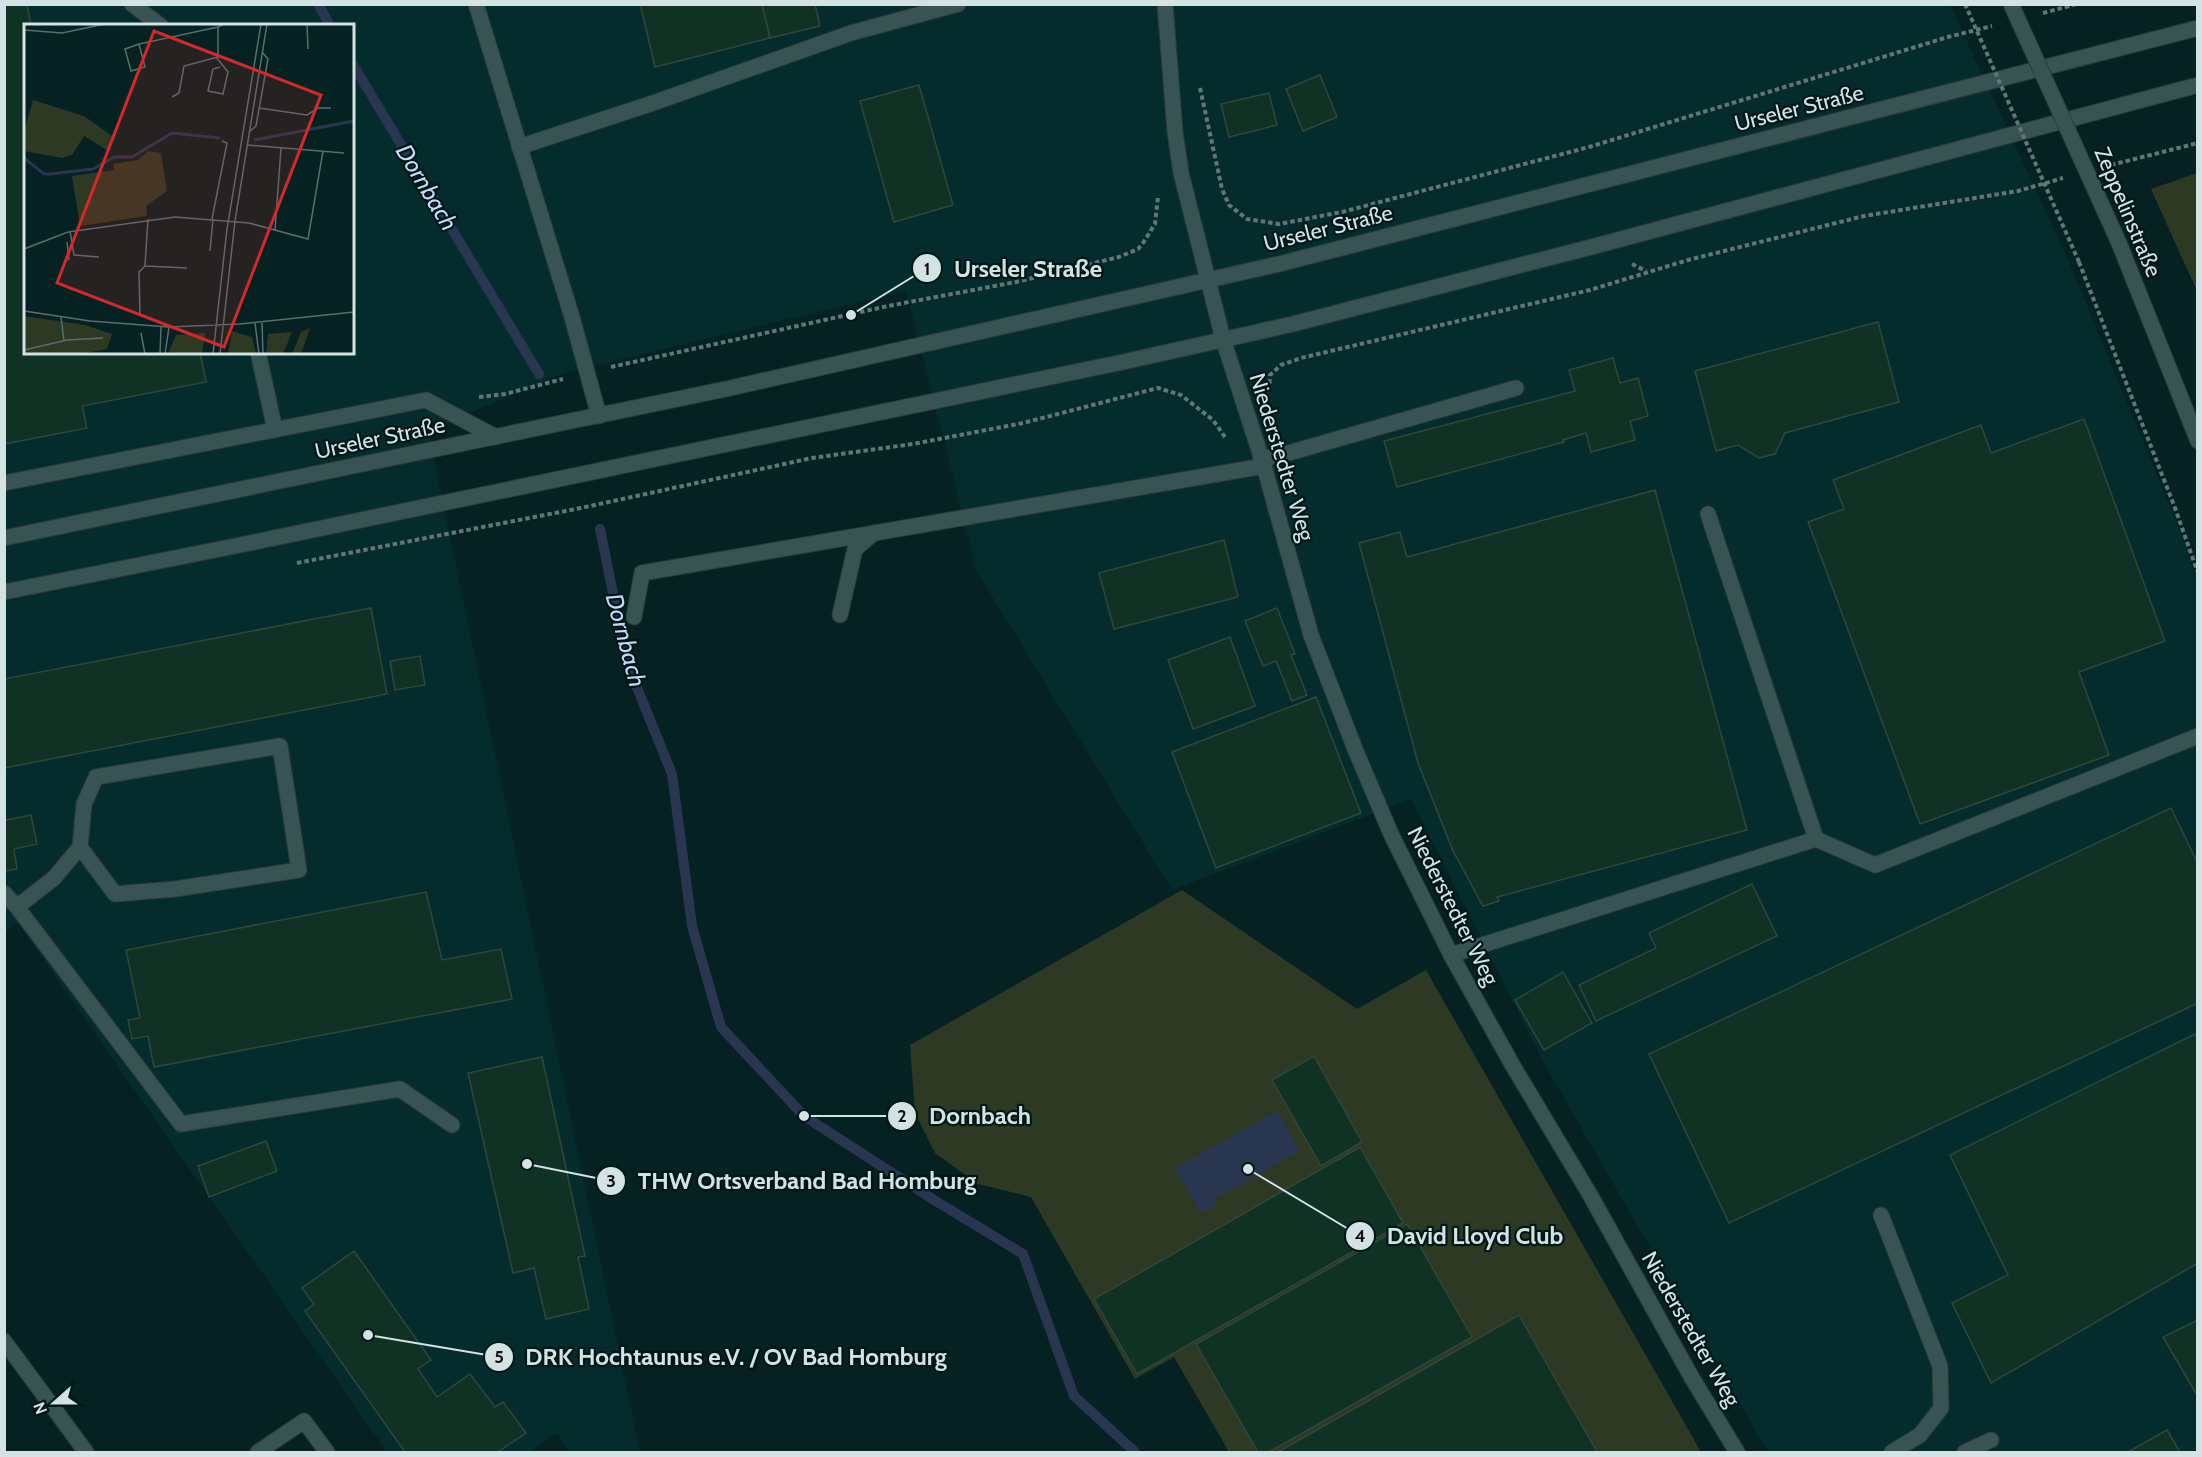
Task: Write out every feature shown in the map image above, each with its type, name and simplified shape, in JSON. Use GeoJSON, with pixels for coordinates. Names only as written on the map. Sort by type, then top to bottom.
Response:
{"type":"FeatureCollection","features":[{"type":"Feature","properties":{"kind":"street"},"geometry":{"type":"LineString","coordinates":[[132,4],[158,24]]}},
{"type":"Feature","properties":{"kind":"street"},"geometry":{"type":"LineString","coordinates":[[476,4],[572,317],[599,416]]}},
{"type":"Feature","properties":{"kind":"street"},"geometry":{"type":"LineString","coordinates":[[519,147],[653,103],[851,33],[958,4]]}},
{"type":"Feature","properties":{"kind":"street","name":"Niederstedter Weg"},"geometry":{"type":"LineString","coordinates":[[1165,4],[1175,132],[1181,173],[1223,339],[1262,462],[1311,635],[1351,739],[1391,834],[1451,956],[1589,1193],[1692,1378],[1737,1452]]}},
{"type":"Feature","properties":{"kind":"street","name":"Zeppelinstraße"},"geometry":{"type":"LineString","coordinates":[[2011,4],[2120,243],[2198,441]]}},
{"type":"Feature","properties":{"kind":"street","name":"Urseler Straße"},"geometry":{"type":"LineString","coordinates":[[4,538],[782,377],[1209,281],[1587,186],[2198,27]]}},
{"type":"Feature","properties":{"kind":"street"},"geometry":{"type":"LineString","coordinates":[[4,592],[1123,362],[1293,324],[2198,85]]}},
{"type":"Feature","properties":{"kind":"street"},"geometry":{"type":"LineString","coordinates":[[258,354],[275,430]]}},
{"type":"Feature","properties":{"kind":"street"},"geometry":{"type":"LineString","coordinates":[[634,617],[642,573],[1262,462],[1516,388]]}},
{"type":"Feature","properties":{"kind":"street"},"geometry":{"type":"LineString","coordinates":[[4,483],[426,400],[496,437]]}},
{"type":"Feature","properties":{"kind":"street"},"geometry":{"type":"LineString","coordinates":[[1708,514],[1816,838]]}},
{"type":"Feature","properties":{"kind":"street"},"geometry":{"type":"LineString","coordinates":[[840,615],[855,549],[874,533]]}},
{"type":"Feature","properties":{"kind":"street"},"geometry":{"type":"LineString","coordinates":[[1451,956],[1816,838],[1875,865],[2198,736]]}},
{"type":"Feature","properties":{"kind":"street"},"geometry":{"type":"LineString","coordinates":[[17,907],[54,878],[80,847],[84,804],[96,777],[280,746],[299,870],[175,889],[115,894],[80,847]]}},
{"type":"Feature","properties":{"kind":"street"},"geometry":{"type":"LineString","coordinates":[[4,893],[17,907],[181,1124],[400,1089],[452,1125]]}},
{"type":"Feature","properties":{"kind":"street"},"geometry":{"type":"LineString","coordinates":[[1881,1215],[1940,1366],[1941,1408],[1920,1435],[1892,1452]]}},
{"type":"Feature","properties":{"kind":"street"},"geometry":{"type":"LineString","coordinates":[[4,1341],[86,1452]]}},
{"type":"Feature","properties":{"kind":"street"},"geometry":{"type":"LineString","coordinates":[[258,1452],[304,1420],[327,1452]]}},
{"type":"Feature","properties":{"kind":"street"},"geometry":{"type":"LineString","coordinates":[[1965,1452],[1991,1440]]}},
{"type":"Feature","properties":{"kind":"path"},"geometry":{"type":"LineString","coordinates":[[1965,4],[2079,262],[2198,573]]}},
{"type":"Feature","properties":{"kind":"path"},"geometry":{"type":"LineString","coordinates":[[2034,15],[2077,4]]}},
{"type":"Feature","properties":{"kind":"path"},"geometry":{"type":"LineString","coordinates":[[1200,85],[1222,189],[1229,205],[1246,219],[1279,224],[1342,212],[1589,147],[1948,37],[2002,23]]}},
{"type":"Feature","properties":{"kind":"path"},"geometry":{"type":"LineString","coordinates":[[2109,165],[2198,143]]}},
{"type":"Feature","properties":{"kind":"path"},"geometry":{"type":"LineString","coordinates":[[1269,397],[1270,375],[1281,365],[1301,358],[1590,290],[1678,263],[1864,216],[2018,191],[2064,178]]}},
{"type":"Feature","properties":{"kind":"path"},"geometry":{"type":"LineString","coordinates":[[793,326],[1016,282],[1119,257],[1138,249],[1143,243],[1155,224],[1158,205]]}},
{"type":"Feature","properties":{"kind":"path"},"geometry":{"type":"LineString","coordinates":[[290,564],[581,508],[812,458],[913,444],[1023,423],[1158,388],[1181,395],[1213,420]]}},
{"type":"Feature","properties":{"kind":"shaded area"},"geometry":{"type":"Polygon","coordinates":[[[5,5],[1950,5],[2070,264],[2186,546],[2197,581],[2197,1452],[1768,1452],[1545,1065],[1411,799],[1172,890],[977,572],[906,291],[564,373],[428,430],[640,1452],[570,1452],[557,1433],[530,1452],[387,1452],[18,923],[5,932],[5,5]]]}},
{"type":"Feature","properties":{"kind":"shaded area"},"geometry":{"type":"Polygon","coordinates":[[[1277,1111],[1300,1151],[1214,1199],[1216,1204],[1201,1213],[1175,1168],[1277,1111]]]}},
{"type":"Feature","properties":{"kind":"green space"},"geometry":{"type":"Polygon","coordinates":[[[2198,173],[2197,291],[2151,189],[2198,173]]]}},
{"type":"Feature","properties":{"kind":"green space"},"geometry":{"type":"Polygon","coordinates":[[[1182,890],[1357,1009],[1426,970],[1701,1452],[1229,1452],[1174,1357],[1135,1379],[1031,1197],[978,1184],[935,1153],[915,1113],[910,1045],[1182,890]]]}},
{"type":"Feature","properties":{"kind":"building"},"geometry":{"type":"Polygon","coordinates":[[[4,4],[27,4],[31,24],[24,24],[24,354],[200,354],[206,382],[82,406],[87,428],[4,444],[4,4]]]}},
{"type":"Feature","properties":{"kind":"building"},"geometry":{"type":"Polygon","coordinates":[[[640,4],[762,4],[770,38],[655,67],[640,4]]]}},
{"type":"Feature","properties":{"kind":"building"},"geometry":{"type":"Polygon","coordinates":[[[762,4],[815,4],[820,26],[770,38],[762,4]]]}},
{"type":"Feature","properties":{"kind":"building"},"geometry":{"type":"Polygon","coordinates":[[[1320,75],[1337,117],[1303,131],[1286,89],[1320,75]]]}},
{"type":"Feature","properties":{"kind":"building"},"geometry":{"type":"Polygon","coordinates":[[[919,85],[953,205],[894,222],[860,101],[919,85]]]}},
{"type":"Feature","properties":{"kind":"building"},"geometry":{"type":"Polygon","coordinates":[[[1269,93],[1277,125],[1229,137],[1221,104],[1269,93]]]}},
{"type":"Feature","properties":{"kind":"building"},"geometry":{"type":"Polygon","coordinates":[[[1878,322],[1899,402],[1785,433],[1775,454],[1759,458],[1738,445],[1716,451],[1695,371],[1878,322]]]}},
{"type":"Feature","properties":{"kind":"building"},"geometry":{"type":"Polygon","coordinates":[[[1613,358],[1620,383],[1638,378],[1648,416],[1630,421],[1635,440],[1591,452],[1586,433],[1563,440],[1564,442],[1397,487],[1384,441],[1575,391],[1569,370],[1613,358]]]}},
{"type":"Feature","properties":{"kind":"building"},"geometry":{"type":"Polygon","coordinates":[[[2084,419],[2165,641],[2079,672],[2109,755],[1920,824],[1808,522],[1844,509],[1833,480],[1981,425],[1991,453],[2084,419]]]}},
{"type":"Feature","properties":{"kind":"building"},"geometry":{"type":"Polygon","coordinates":[[[1655,490],[1747,830],[1497,897],[1499,901],[1483,906],[1453,851],[1418,763],[1359,543],[1400,532],[1407,557],[1655,490]]]}},
{"type":"Feature","properties":{"kind":"building"},"geometry":{"type":"Polygon","coordinates":[[[1224,540],[1238,597],[1114,629],[1099,573],[1224,540]]]}},
{"type":"Feature","properties":{"kind":"building"},"geometry":{"type":"Polygon","coordinates":[[[371,608],[387,694],[4,768],[4,679],[371,608]]]}},
{"type":"Feature","properties":{"kind":"building"},"geometry":{"type":"Polygon","coordinates":[[[1277,608],[1295,654],[1291,655],[1307,695],[1292,701],[1276,661],[1263,666],[1245,621],[1277,608]]]}},
{"type":"Feature","properties":{"kind":"building"},"geometry":{"type":"Polygon","coordinates":[[[1230,637],[1255,706],[1193,729],[1168,660],[1230,637]]]}},
{"type":"Feature","properties":{"kind":"building"},"geometry":{"type":"Polygon","coordinates":[[[420,656],[425,685],[395,690],[390,661],[420,656]]]}},
{"type":"Feature","properties":{"kind":"building"},"geometry":{"type":"Polygon","coordinates":[[[1316,697],[1361,813],[1216,868],[1172,752],[1316,697]]]}},
{"type":"Feature","properties":{"kind":"building"},"geometry":{"type":"Polygon","coordinates":[[[2171,808],[2198,864],[2198,1003],[1729,1223],[1649,1054],[2171,808]]]}},
{"type":"Feature","properties":{"kind":"building"},"geometry":{"type":"Polygon","coordinates":[[[4,810],[6,820],[31,815],[37,844],[14,849],[17,869],[4,871],[4,810]]]}},
{"type":"Feature","properties":{"kind":"building"},"geometry":{"type":"Polygon","coordinates":[[[1752,884],[1777,936],[1596,1021],[1579,985],[1656,948],[1649,933],[1752,884]]]}},
{"type":"Feature","properties":{"kind":"building"},"geometry":{"type":"Polygon","coordinates":[[[426,892],[442,960],[501,949],[512,999],[154,1067],[148,1036],[132,1039],[128,1020],[140,1018],[126,950],[426,892]]]}},
{"type":"Feature","properties":{"kind":"building"},"geometry":{"type":"Polygon","coordinates":[[[1563,972],[1592,1023],[1544,1050],[1515,1000],[1563,972]]]}},
{"type":"Feature","properties":{"kind":"building"},"geometry":{"type":"Polygon","coordinates":[[[2195,1034],[2198,1039],[2198,1263],[1991,1383],[1952,1303],[2008,1275],[1950,1155],[2195,1034]]]}},
{"type":"Feature","properties":{"kind":"building"},"geometry":{"type":"Polygon","coordinates":[[[1314,1056],[1362,1142],[1321,1166],[1272,1080],[1314,1056]]]}},
{"type":"Feature","properties":{"kind":"building"},"geometry":{"type":"Polygon","coordinates":[[[542,1057],[585,1256],[578,1257],[589,1309],[546,1319],[534,1268],[513,1273],[468,1073],[542,1057]]]}},
{"type":"Feature","properties":{"kind":"building"},"geometry":{"type":"Polygon","coordinates":[[[266,1141],[277,1171],[209,1197],[198,1166],[266,1141]]]}},
{"type":"Feature","properties":{"kind":"building"},"geometry":{"type":"Polygon","coordinates":[[[1360,1147],[1403,1223],[1137,1374],[1094,1299],[1360,1147]]]}},
{"type":"Feature","properties":{"kind":"building"},"geometry":{"type":"Polygon","coordinates":[[[1407,1224],[1472,1337],[1269,1452],[1258,1452],[1196,1344],[1407,1224]]]}},
{"type":"Feature","properties":{"kind":"building"},"geometry":{"type":"Polygon","coordinates":[[[354,1251],[431,1360],[418,1369],[437,1397],[470,1374],[495,1407],[503,1402],[526,1433],[498,1452],[405,1452],[305,1311],[314,1304],[302,1288],[354,1251]]]}},
{"type":"Feature","properties":{"kind":"building"},"geometry":{"type":"Polygon","coordinates":[[[1519,1315],[1597,1452],[1278,1452],[1519,1315]]]}},
{"type":"Feature","properties":{"kind":"building"},"geometry":{"type":"Polygon","coordinates":[[[2198,1320],[2198,1397],[2163,1337],[2198,1320]]]}},
{"type":"Feature","properties":{"kind":"building"},"geometry":{"type":"Polygon","coordinates":[[[2167,1430],[2180,1452],[2128,1452],[2167,1430]]]}},
{"type":"Feature","properties":{"kind":"waterway","name":"Dornbach"},"geometry":{"type":"LineString","coordinates":[[318,4],[329,24]]}},
{"type":"Feature","properties":{"kind":"waterway","name":"Dornbach"},"geometry":{"type":"LineString","coordinates":[[354,66],[539,374]]}},
{"type":"Feature","properties":{"kind":"waterway","name":"Dornbach"},"geometry":{"type":"LineString","coordinates":[[600,529],[627,663],[672,774],[692,926],[721,1027],[804,1116],[1023,1254],[1074,1396],[1135,1452]]}},
{"type":"Feature","properties":{"kind":"place","name":"Urseler Straße"},"geometry":{"type":"Point","coordinates":[851,315]}},
{"type":"Feature","properties":{"kind":"place","name":"Dornbach"},"geometry":{"type":"Point","coordinates":[804,1116]}},
{"type":"Feature","properties":{"kind":"place","name":"THW Ortsverband Bad Homburg"},"geometry":{"type":"Point","coordinates":[527,1164]}},
{"type":"Feature","properties":{"kind":"place","name":"David Lloyd Club"},"geometry":{"type":"Point","coordinates":[1248,1169]}},
{"type":"Feature","properties":{"kind":"place","name":"DRK Hochtaunus e.V. / OV Bad Homburg"},"geometry":{"type":"Point","coordinates":[368,1335]}}]}
